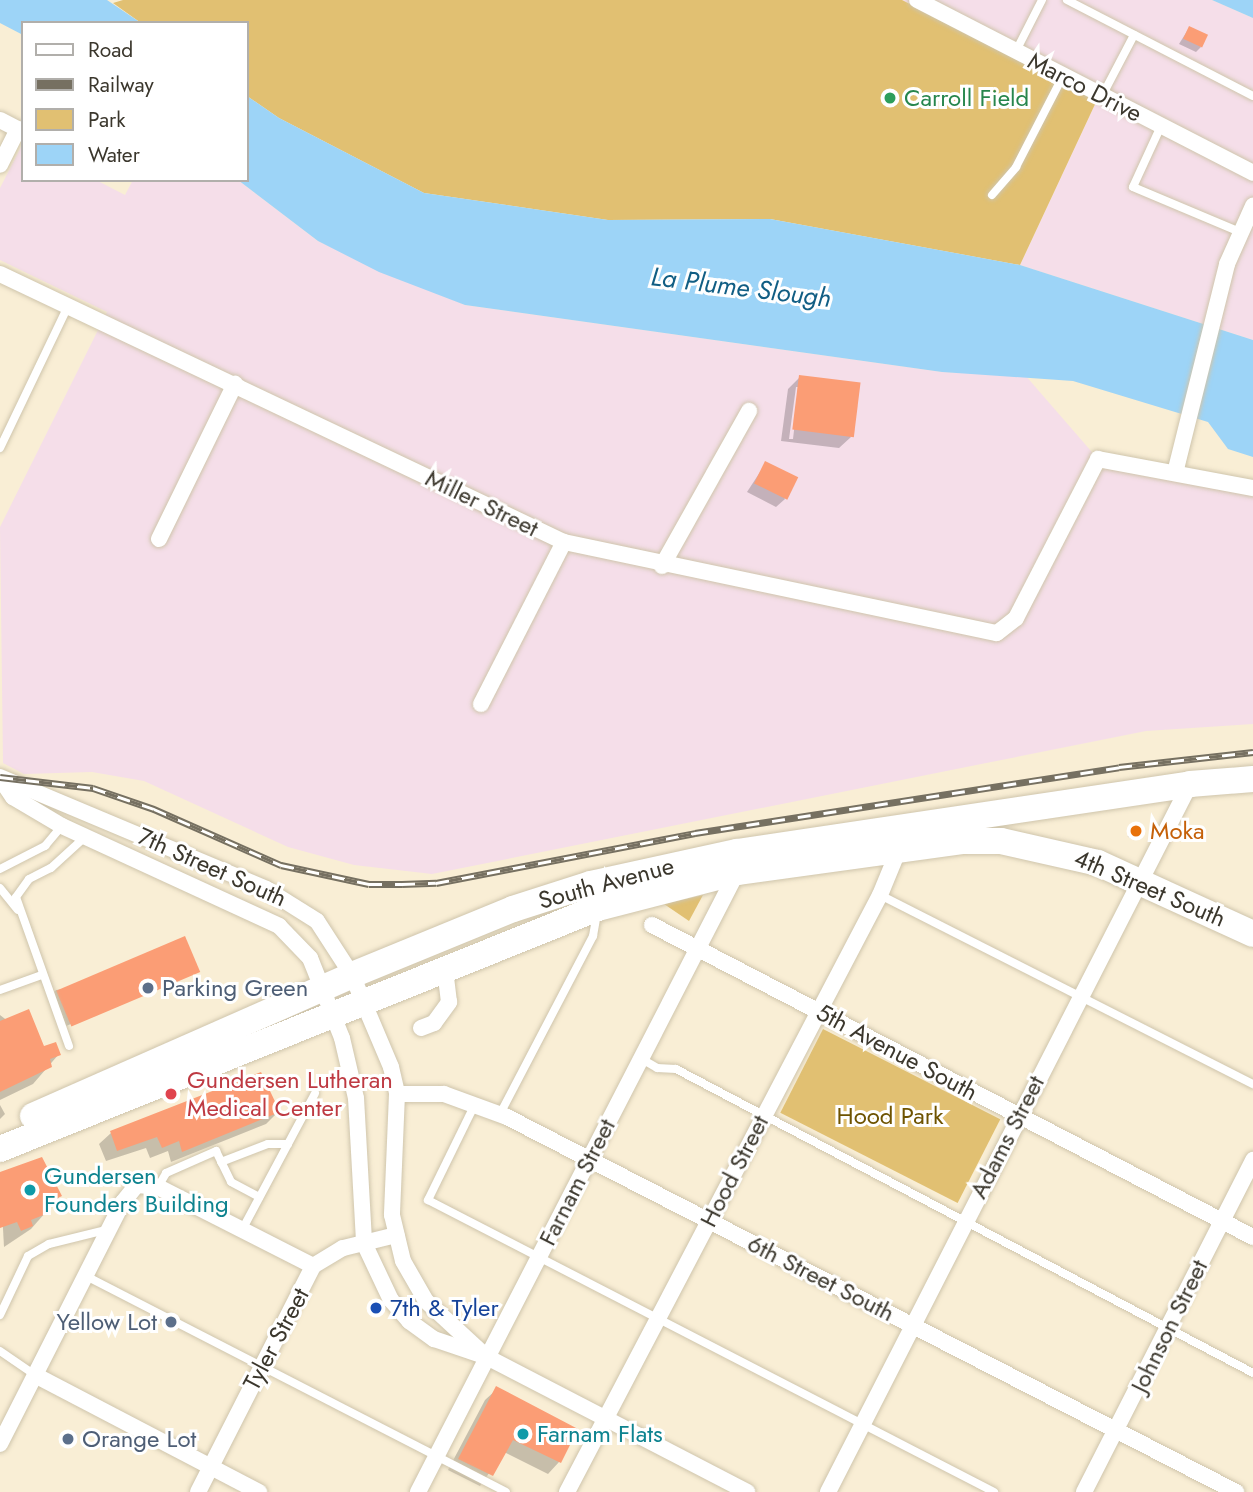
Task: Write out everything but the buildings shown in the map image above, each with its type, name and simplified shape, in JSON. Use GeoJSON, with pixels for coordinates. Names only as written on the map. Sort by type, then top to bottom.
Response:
{"type":"FeatureCollection","features":[{"type":"Feature","properties":{"kind":"highway","name":"South Avenue"},"geometry":{"type":"LineString","coordinates":[[0,1129],[324,987],[513,909],[670,863],[1190,784],[1253,779]]}},
{"type":"Feature","properties":{"kind":"highway","name":"South Avenue"},"geometry":{"type":"LineString","coordinates":[[0,1149],[598,908],[737,872],[962,841]]}},
{"type":"Feature","properties":{"kind":"highway","name":"4th Street South"},"geometry":{"type":"LineString","coordinates":[[962,841],[1040,846],[1141,879],[1253,934]]}},
{"type":"Feature","properties":{"kind":"street","name":"Marco Drive"},"geometry":{"type":"LineString","coordinates":[[922,1],[1253,173]]}},
{"type":"Feature","properties":{"kind":"street"},"geometry":{"type":"LineString","coordinates":[[0,120],[18,129],[0,165]]}},
{"type":"Feature","properties":{"kind":"street"},"geometry":{"type":"LineString","coordinates":[[1253,206],[1246,234],[1212,323],[1175,473],[1253,488]]}},
{"type":"Feature","properties":{"kind":"street","name":"Miller Street"},"geometry":{"type":"LineString","coordinates":[[0,274],[564,542],[662,566],[997,633],[1016,618],[1098,459],[1175,473]]}},
{"type":"Feature","properties":{"kind":"street"},"geometry":{"type":"LineString","coordinates":[[159,540],[235,384]]}},
{"type":"Feature","properties":{"kind":"street"},"geometry":{"type":"LineString","coordinates":[[662,566],[749,411]]}},
{"type":"Feature","properties":{"kind":"street"},"geometry":{"type":"LineString","coordinates":[[481,704],[564,542]]}},
{"type":"Feature","properties":{"kind":"street","name":"7th Street South"},"geometry":{"type":"LineString","coordinates":[[0,778],[13,797],[62,825],[279,926],[310,958],[334,1014],[358,1110],[364,1243],[391,1300],[409,1321],[434,1339],[487,1357],[747,1492]]}},
{"type":"Feature","properties":{"kind":"street","name":"7th Street South"},"geometry":{"type":"LineString","coordinates":[[0,778],[294,902],[337,945],[365,1002],[391,1067],[397,1094],[392,1190],[396,1235],[403,1261],[426,1301],[487,1357]]}},
{"type":"Feature","properties":{"kind":"street","name":"Adams Street"},"geometry":{"type":"LineString","coordinates":[[828,1492],[1017,1117],[1190,784]]}},
{"type":"Feature","properties":{"kind":"street","name":"Hood Street"},"geometry":{"type":"LineString","coordinates":[[567,1492],[880,895],[899,849]]}},
{"type":"Feature","properties":{"kind":"street","name":"Farnam Street"},"geometry":{"type":"LineString","coordinates":[[418,1492],[737,872]]}},
{"type":"Feature","properties":{"kind":"street","name":"5th Avenue South"},"geometry":{"type":"LineString","coordinates":[[652,925],[820,1009],[1017,1117],[1253,1237]]}},
{"type":"Feature","properties":{"kind":"street"},"geometry":{"type":"LineString","coordinates":[[421,1028],[434,1023],[449,1002],[445,970]]}},
{"type":"Feature","properties":{"kind":"street","name":"6th Street South"},"geometry":{"type":"LineString","coordinates":[[397,1094],[444,1094],[500,1114],[1236,1492]]}},
{"type":"Feature","properties":{"kind":"street","name":"Johnson Street"},"geometry":{"type":"LineString","coordinates":[[1084,1492],[1118,1431],[1253,1160]]}},
{"type":"Feature","properties":{"kind":"street"},"geometry":{"type":"LineString","coordinates":[[0,1444],[132,1189],[154,1186],[313,1266]]}},
{"type":"Feature","properties":{"kind":"street","name":"Tyler Street"},"geometry":{"type":"LineString","coordinates":[[198,1492],[313,1266],[330,1254],[396,1235]]}},
{"type":"Feature","properties":{"kind":"street"},"geometry":{"type":"LineString","coordinates":[[35,1375],[259,1492]]}},
{"type":"Feature","properties":{"kind":"lane"},"geometry":{"type":"LineString","coordinates":[[1016,51],[1042,0]]}},
{"type":"Feature","properties":{"kind":"lane"},"geometry":{"type":"LineString","coordinates":[[1067,0],[1253,96]]}},
{"type":"Feature","properties":{"kind":"lane"},"geometry":{"type":"LineString","coordinates":[[1102,96],[1134,34]]}},
{"type":"Feature","properties":{"kind":"lane"},"geometry":{"type":"LineString","coordinates":[[992,195],[1016,167],[1063,76]]}},
{"type":"Feature","properties":{"kind":"lane"},"geometry":{"type":"LineString","coordinates":[[1161,126],[1133,187],[1246,234]]}},
{"type":"Feature","properties":{"kind":"lane"},"geometry":{"type":"LineString","coordinates":[[0,448],[68,306]]}},
{"type":"Feature","properties":{"kind":"lane"},"geometry":{"type":"LineString","coordinates":[[0,869],[45,846],[62,825]]}},
{"type":"Feature","properties":{"kind":"lane"},"geometry":{"type":"LineString","coordinates":[[69,1046],[19,913],[16,897],[20,887],[51,868],[85,837]]}},
{"type":"Feature","properties":{"kind":"lane"},"geometry":{"type":"LineString","coordinates":[[0,888],[19,913]]}},
{"type":"Feature","properties":{"kind":"lane"},"geometry":{"type":"LineString","coordinates":[[880,895],[1078,998],[1253,1084]]}},
{"type":"Feature","properties":{"kind":"lane"},"geometry":{"type":"LineString","coordinates":[[500,1114],[593,936],[598,908]]}},
{"type":"Feature","properties":{"kind":"lane"},"geometry":{"type":"LineString","coordinates":[[0,990],[42,975]]}},
{"type":"Feature","properties":{"kind":"lane"},"geometry":{"type":"LineString","coordinates":[[640,1058],[657,1068],[676,1069],[955,1213],[963,1223],[1167,1331],[1253,1373]]}},
{"type":"Feature","properties":{"kind":"lane"},"geometry":{"type":"LineString","coordinates":[[242,1230],[316,1093]]}},
{"type":"Feature","properties":{"kind":"lane"},"geometry":{"type":"LineString","coordinates":[[475,1104],[428,1200],[995,1492]]}},
{"type":"Feature","properties":{"kind":"lane"},"geometry":{"type":"LineString","coordinates":[[221,1162],[268,1144],[288,1144]]}},
{"type":"Feature","properties":{"kind":"lane"},"geometry":{"type":"LineString","coordinates":[[154,1186],[166,1173],[216,1151],[231,1182],[259,1197]]}},
{"type":"Feature","properties":{"kind":"lane"},"geometry":{"type":"LineString","coordinates":[[0,1315],[29,1256],[49,1244],[110,1228]]}},
{"type":"Feature","properties":{"kind":"lane"},"geometry":{"type":"LineString","coordinates":[[86,1276],[259,1369],[506,1492]]}},
{"type":"Feature","properties":{"kind":"lane"},"geometry":{"type":"LineString","coordinates":[[0,1351],[35,1375]]}},
{"type":"Feature","properties":{"kind":"shaded area"},"geometry":{"type":"Polygon","coordinates":[[[902,0],[1212,0],[1253,18],[1253,340],[1020,265],[1097,100],[902,0]]]}},
{"type":"Feature","properties":{"kind":"shaded area"},"geometry":{"type":"Polygon","coordinates":[[[21,147],[21,182],[100,182],[125,195],[132,182],[241,182],[318,241],[465,305],[942,372],[1025,375],[1098,459],[1253,488],[1253,724],[1146,731],[432,874],[354,865],[288,847],[144,781],[92,772],[24,774],[3,763],[0,527],[107,312],[0,260],[0,188],[21,147]]]}},
{"type":"Feature","properties":{"kind":"green space"},"geometry":{"type":"Polygon","coordinates":[[[123,0],[902,0],[1097,100],[1020,265],[770,219],[608,220],[424,193],[279,118],[248,97],[248,21],[138,21],[113,3],[123,0]]]}},
{"type":"Feature","properties":{"kind":"green space"},"geometry":{"type":"Polygon","coordinates":[[[703,895],[689,921],[664,904],[703,895]]]}},
{"type":"Feature","properties":{"kind":"green space","name":"Hood Park"},"geometry":{"type":"Polygon","coordinates":[[[823,1029],[1000,1119],[958,1203],[780,1113],[823,1029]]]}},
{"type":"Feature","properties":{"kind":"water"},"geometry":{"type":"Polygon","coordinates":[[[0,0],[107,0],[138,21],[21,21],[21,34],[0,23],[0,0]]]}},
{"type":"Feature","properties":{"kind":"water"},"geometry":{"type":"Polygon","coordinates":[[[1212,0],[1253,0],[1253,18],[1212,0]]]}},
{"type":"Feature","properties":{"kind":"water","name":"La Plume Slough"},"geometry":{"type":"Polygon","coordinates":[[[248,97],[279,118],[424,193],[608,220],[770,219],[1020,265],[1253,340],[1253,457],[1228,449],[1208,422],[1073,381],[942,372],[465,305],[379,272],[318,241],[241,182],[248,182],[248,97]]]}},
{"type":"Feature","properties":{"kind":"railway"},"geometry":{"type":"LineString","coordinates":[[0,777],[93,788],[154,809],[281,865],[369,884],[402,884],[436,883],[695,833],[1119,767],[1253,752]]}},
{"type":"Feature","properties":{"kind":"place","name":"Carroll Field"},"geometry":{"type":"Point","coordinates":[890,98]}},
{"type":"Feature","properties":{"kind":"place","name":"Moka"},"geometry":{"type":"Point","coordinates":[1136,831]}},
{"type":"Feature","properties":{"kind":"place","name":"Parking Green"},"geometry":{"type":"Point","coordinates":[148,988]}},
{"type":"Feature","properties":{"kind":"place","name":"Gundersen Lutheran Medical Center"},"geometry":{"type":"Point","coordinates":[171,1094]}},
{"type":"Feature","properties":{"kind":"place","name":"Gundersen Founders Building"},"geometry":{"type":"Point","coordinates":[30,1190]}},
{"type":"Feature","properties":{"kind":"place","name":"7th & Tyler"},"geometry":{"type":"Point","coordinates":[376,1308]}},
{"type":"Feature","properties":{"kind":"place","name":"Yellow Lot"},"geometry":{"type":"Point","coordinates":[171,1322]}},
{"type":"Feature","properties":{"kind":"place","name":"Farnam Flats"},"geometry":{"type":"Point","coordinates":[523,1434]}},
{"type":"Feature","properties":{"kind":"place","name":"Orange Lot"},"geometry":{"type":"Point","coordinates":[68,1439]}}]}
